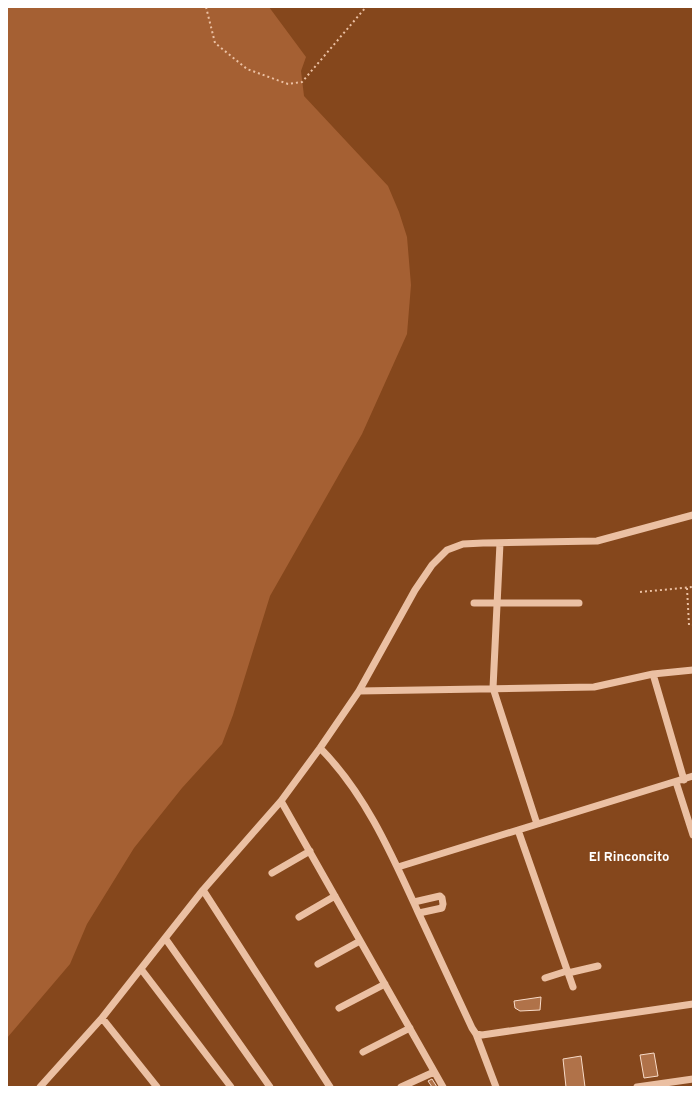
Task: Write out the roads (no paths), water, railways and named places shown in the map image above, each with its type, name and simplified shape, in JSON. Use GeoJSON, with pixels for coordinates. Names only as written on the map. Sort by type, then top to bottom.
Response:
{"type":"FeatureCollection","features":[{"type":"Feature","properties":{"kind":"street"},"geometry":{"type":"LineString","coordinates":[[40,1087],[102,1018],[203,890],[281,801],[359,691],[414,590],[432,565],[448,550],[463,544],[597,541],[693,515]]}},
{"type":"Feature","properties":{"kind":"street"},"geometry":{"type":"LineString","coordinates":[[500,543],[494,688],[537,824]]}},
{"type":"Feature","properties":{"kind":"street"},"geometry":{"type":"LineString","coordinates":[[474,603],[580,603]]}},
{"type":"Feature","properties":{"kind":"street"},"geometry":{"type":"LineString","coordinates":[[359,691],[594,687],[653,674],[693,670]]}},
{"type":"Feature","properties":{"kind":"street"},"geometry":{"type":"LineString","coordinates":[[653,674],[684,780]]}},
{"type":"Feature","properties":{"kind":"street"},"geometry":{"type":"LineString","coordinates":[[320,748],[345,777],[369,813],[398,867],[476,1034],[496,1087]]}},
{"type":"Feature","properties":{"kind":"street"},"geometry":{"type":"LineString","coordinates":[[398,867],[693,776]]}},
{"type":"Feature","properties":{"kind":"street"},"geometry":{"type":"LineString","coordinates":[[676,782],[693,835]]}},
{"type":"Feature","properties":{"kind":"street"},"geometry":{"type":"LineString","coordinates":[[281,801],[443,1087]]}},
{"type":"Feature","properties":{"kind":"street"},"geometry":{"type":"LineString","coordinates":[[518,830],[573,987]]}},
{"type":"Feature","properties":{"kind":"street"},"geometry":{"type":"LineString","coordinates":[[272,873],[310,851]]}},
{"type":"Feature","properties":{"kind":"street"},"geometry":{"type":"LineString","coordinates":[[203,890],[330,1087]]}},
{"type":"Feature","properties":{"kind":"street"},"geometry":{"type":"LineString","coordinates":[[299,917],[335,896]]}},
{"type":"Feature","properties":{"kind":"street"},"geometry":{"type":"LineString","coordinates":[[414,902],[440,896],[442,898],[442,908],[419,913]]}},
{"type":"Feature","properties":{"kind":"street"},"geometry":{"type":"LineString","coordinates":[[165,938],[270,1087]]}},
{"type":"Feature","properties":{"kind":"street"},"geometry":{"type":"LineString","coordinates":[[318,964],[360,940]]}},
{"type":"Feature","properties":{"kind":"street"},"geometry":{"type":"LineString","coordinates":[[545,978],[598,966]]}},
{"type":"Feature","properties":{"kind":"street"},"geometry":{"type":"LineString","coordinates":[[141,969],[231,1087]]}},
{"type":"Feature","properties":{"kind":"street"},"geometry":{"type":"LineString","coordinates":[[340,1008],[384,984]]}},
{"type":"Feature","properties":{"kind":"street"},"geometry":{"type":"LineString","coordinates":[[476,1034],[482,1035],[693,1004]]}},
{"type":"Feature","properties":{"kind":"street"},"geometry":{"type":"LineString","coordinates":[[102,1018],[157,1087]]}},
{"type":"Feature","properties":{"kind":"street"},"geometry":{"type":"LineString","coordinates":[[363,1052],[410,1028]]}},
{"type":"Feature","properties":{"kind":"street"},"geometry":{"type":"LineString","coordinates":[[401,1087],[434,1072]]}},
{"type":"Feature","properties":{"kind":"street"},"geometry":{"type":"LineString","coordinates":[[637,1087],[693,1079]]}},
{"type":"Feature","properties":{"kind":"district","name":"El Rinconcito"},"geometry":{"type":"Point","coordinates":[629,858]}}]}
